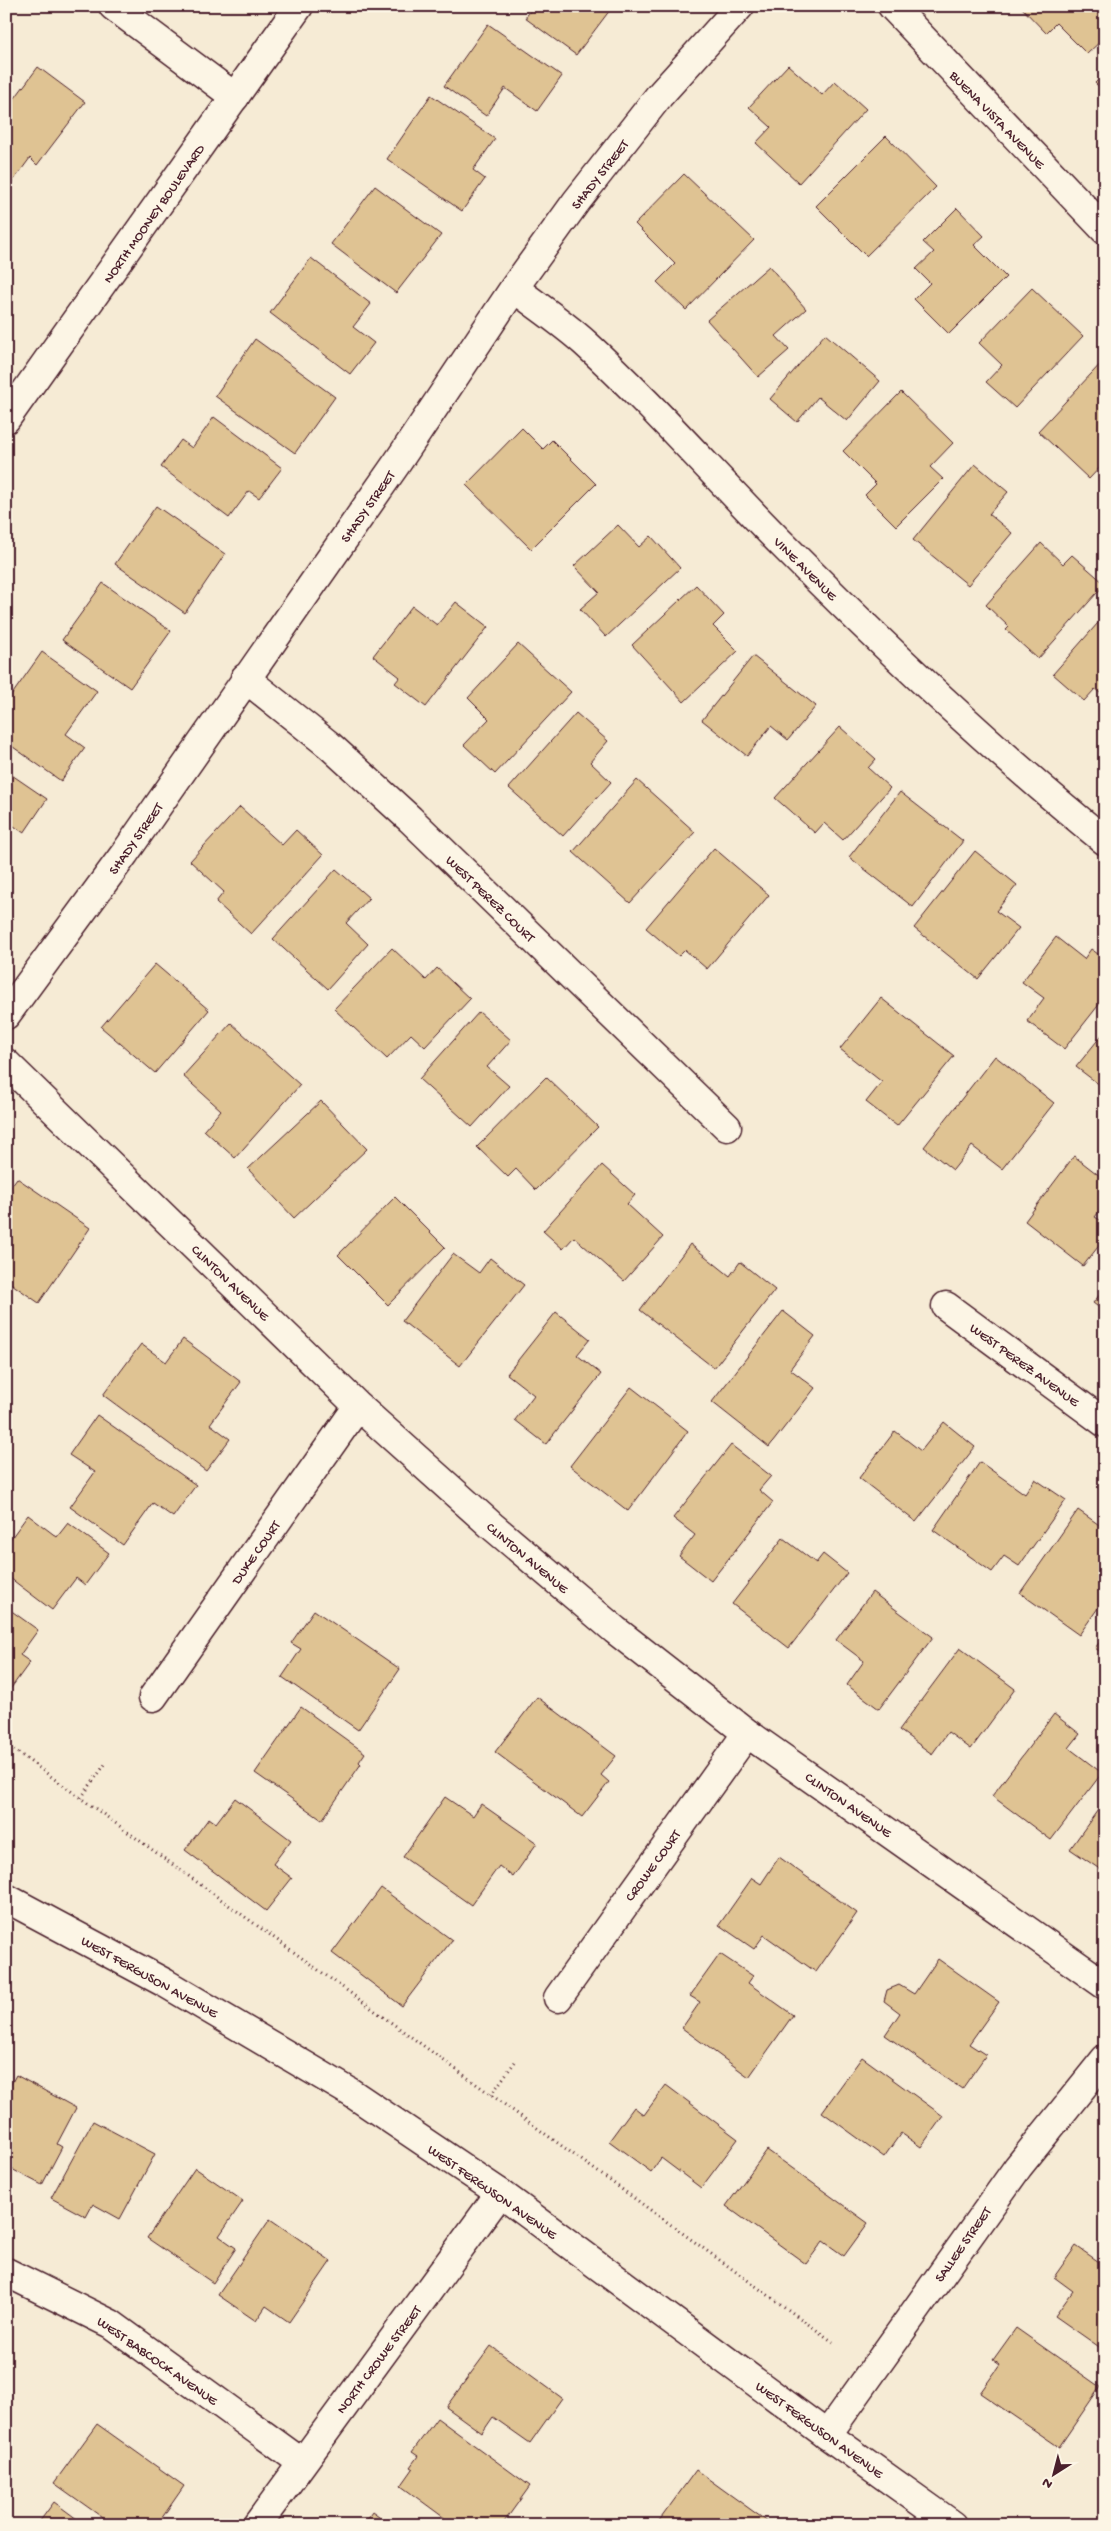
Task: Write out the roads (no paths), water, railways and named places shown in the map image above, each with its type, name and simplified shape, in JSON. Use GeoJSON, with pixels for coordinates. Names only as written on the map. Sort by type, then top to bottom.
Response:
{"type":"FeatureCollection","features":[{"type":"Feature","properties":{"kind":"street"},"geometry":{"type":"LineString","coordinates":[[114,6],[235,97]]}},
{"type":"Feature","properties":{"kind":"street","name":"NORTH MOONEY BOULEVARD"},"geometry":{"type":"LineString","coordinates":[[6,420],[299,6]]}},
{"type":"Feature","properties":{"kind":"street","name":"SHADY STREET"},"geometry":{"type":"LineString","coordinates":[[6,1015],[125,853],[245,678],[397,463],[514,288],[576,202],[659,96],[740,6]]}},
{"type":"Feature","properties":{"kind":"street","name":"BUENA VISTA AVENUE"},"geometry":{"type":"LineString","coordinates":[[892,6],[1105,230]]}},
{"type":"Feature","properties":{"kind":"street","name":"VINE AVENUE"},"geometry":{"type":"LineString","coordinates":[[514,288],[584,342],[664,420],[783,545],[920,681],[1035,785],[1105,841]]}},
{"type":"Feature","properties":{"kind":"street","name":"WEST PEREZ COURT"},"geometry":{"type":"LineString","coordinates":[[245,678],[329,745],[410,819],[728,1127]]}},
{"type":"Feature","properties":{"kind":"street","name":"CLINTON AVENUE"},"geometry":{"type":"LineString","coordinates":[[6,1063],[358,1406],[492,1526],[615,1630],[747,1733],[1105,1985]]}},
{"type":"Feature","properties":{"kind":"street","name":"WEST PEREZ AVENUE"},"geometry":{"type":"LineString","coordinates":[[946,1306],[1105,1423]]}},
{"type":"Feature","properties":{"kind":"street","name":"DUKE COURT"},"geometry":{"type":"LineString","coordinates":[[153,1697],[358,1406]]}},
{"type":"Feature","properties":{"kind":"street","name":"CROWE COURT"},"geometry":{"type":"LineString","coordinates":[[558,1998],[747,1733]]}},
{"type":"Feature","properties":{"kind":"street","name":"WEST FERGUSON AVENUE"},"geometry":{"type":"LineString","coordinates":[[6,1898],[165,1983],[350,2092],[500,2193],[953,2525]]}},
{"type":"Feature","properties":{"kind":"street","name":"SALLEE STREET"},"geometry":{"type":"LineString","coordinates":[[827,2434],[1018,2166],[1105,2059]]}},
{"type":"Feature","properties":{"kind":"street","name":"NORTH CROWE STREET"},"geometry":{"type":"LineString","coordinates":[[257,2525],[301,2462],[500,2193]]}},
{"type":"Feature","properties":{"kind":"street","name":"WEST BABCOCK AVENUE"},"geometry":{"type":"LineString","coordinates":[[6,2272],[111,2324],[301,2462]]}}]}
